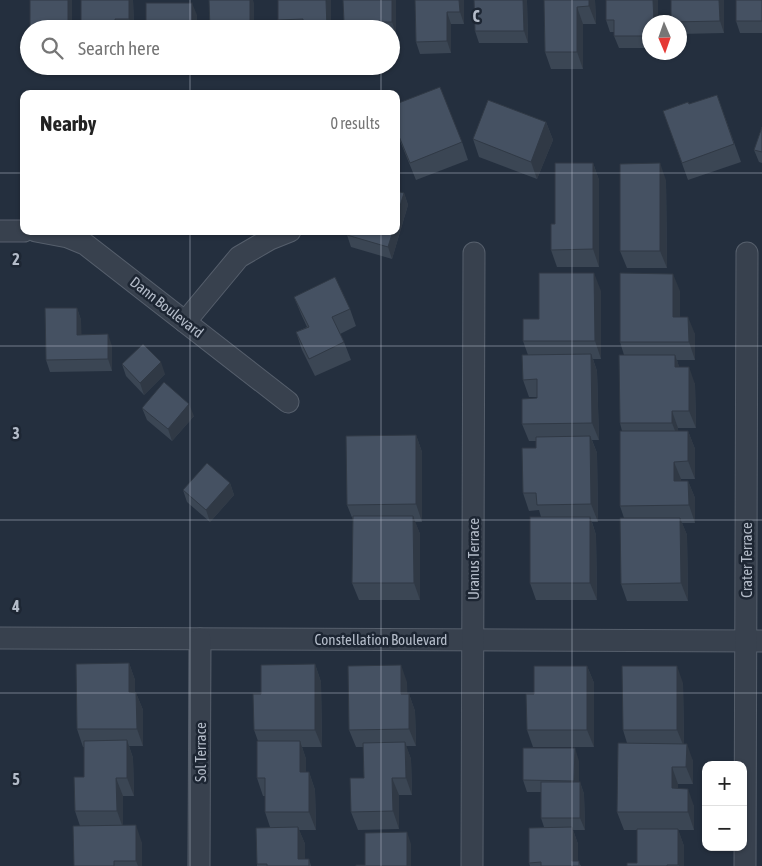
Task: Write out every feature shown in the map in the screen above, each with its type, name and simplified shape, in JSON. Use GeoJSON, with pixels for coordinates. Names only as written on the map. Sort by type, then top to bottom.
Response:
{"type":"FeatureCollection","features":[{"type":"Feature","properties":{"kind":"street"},"geometry":{"type":"LineString","coordinates":[[0,231],[20,231]]}},
{"type":"Feature","properties":{"kind":"street","name":"Dann Boulevard"},"geometry":{"type":"LineString","coordinates":[[57,235],[85,244],[288,402]]}},
{"type":"Feature","properties":{"kind":"street"},"geometry":{"type":"LineString","coordinates":[[185,322],[239,257],[280,235]]}},
{"type":"Feature","properties":{"kind":"street","name":"Uranus Terrace"},"geometry":{"type":"LineString","coordinates":[[472,866],[474,252]]}},
{"type":"Feature","properties":{"kind":"street","name":"Crater Terrace"},"geometry":{"type":"LineString","coordinates":[[744,866],[754,641],[747,253]]}},
{"type":"Feature","properties":{"kind":"street","name":"Constellation Boulevard"},"geometry":{"type":"LineString","coordinates":[[0,638],[754,641]]}},
{"type":"Feature","properties":{"kind":"street","name":"Sol Terrace"},"geometry":{"type":"LineString","coordinates":[[199,866],[200,639]]}},
{"type":"Feature","properties":{"kind":"building"},"geometry":{"type":"Polygon","coordinates":[[[30,0],[68,0],[68,20],[30,20],[30,0]]]}},
{"type":"Feature","properties":{"kind":"building"},"geometry":{"type":"Polygon","coordinates":[[[81,0],[129,0],[129,19],[81,20],[81,0]]]}},
{"type":"Feature","properties":{"kind":"building"},"geometry":{"type":"Polygon","coordinates":[[[209,0],[250,0],[250,20],[210,20],[209,0]]]}},
{"type":"Feature","properties":{"kind":"building"},"geometry":{"type":"Polygon","coordinates":[[[278,0],[326,0],[327,20],[278,20],[278,0]]]}},
{"type":"Feature","properties":{"kind":"building"},"geometry":{"type":"Polygon","coordinates":[[[343,0],[392,0],[392,20],[344,20],[343,0]]]}},
{"type":"Feature","properties":{"kind":"building"},"geometry":{"type":"Polygon","coordinates":[[[415,0],[459,0],[460,12],[447,12],[447,41],[416,42],[415,0]]]}},
{"type":"Feature","properties":{"kind":"building"},"geometry":{"type":"Polygon","coordinates":[[[474,0],[523,0],[524,31],[475,31],[474,0]]]}},
{"type":"Feature","properties":{"kind":"building"},"geometry":{"type":"Polygon","coordinates":[[[544,0],[589,0],[589,6],[577,7],[577,52],[545,52],[544,0]]]}},
{"type":"Feature","properties":{"kind":"building"},"geometry":{"type":"Polygon","coordinates":[[[606,0],[653,0],[654,15],[642,15],[642,36],[614,36],[614,20],[606,20],[606,0]]]}},
{"type":"Feature","properties":{"kind":"building"},"geometry":{"type":"Polygon","coordinates":[[[671,0],[719,0],[720,21],[687,22],[687,15],[671,15],[671,0]]]}},
{"type":"Feature","properties":{"kind":"building"},"geometry":{"type":"Polygon","coordinates":[[[736,0],[762,0],[762,21],[736,21],[736,0]]]}},
{"type":"Feature","properties":{"kind":"building"},"geometry":{"type":"Polygon","coordinates":[[[146,3],[192,3],[192,20],[146,20],[146,3]]]}},
{"type":"Feature","properties":{"kind":"building"},"geometry":{"type":"Polygon","coordinates":[[[440,87],[462,142],[410,163],[400,139],[400,102],[440,87]]]}},
{"type":"Feature","properties":{"kind":"building"},"geometry":{"type":"Polygon","coordinates":[[[717,95],[734,144],[682,163],[663,111],[688,102],[689,104],[717,95]]]}},
{"type":"Feature","properties":{"kind":"building"},"geometry":{"type":"Polygon","coordinates":[[[488,100],[546,122],[531,162],[473,139],[488,100]]]}},
{"type":"Feature","properties":{"kind":"building"},"geometry":{"type":"Polygon","coordinates":[[[762,127],[762,152],[754,150],[762,127]]]}},
{"type":"Feature","properties":{"kind":"building"},"geometry":{"type":"Polygon","coordinates":[[[555,163],[593,163],[593,249],[551,250],[551,224],[555,224],[555,163]]]}},
{"type":"Feature","properties":{"kind":"building"},"geometry":{"type":"Polygon","coordinates":[[[660,163],[660,251],[620,251],[620,164],[660,163]]]}},
{"type":"Feature","properties":{"kind":"building"},"geometry":{"type":"Polygon","coordinates":[[[400,192],[404,193],[400,206],[400,192]]]}},
{"type":"Feature","properties":{"kind":"building"},"geometry":{"type":"Polygon","coordinates":[[[347,235],[392,235],[388,247],[347,235]]]}},
{"type":"Feature","properties":{"kind":"building"},"geometry":{"type":"Polygon","coordinates":[[[539,273],[594,273],[595,341],[523,341],[523,319],[539,319],[539,273]]]}},
{"type":"Feature","properties":{"kind":"building"},"geometry":{"type":"Polygon","coordinates":[[[620,273],[673,274],[673,317],[688,317],[689,342],[620,342],[620,273]]]}},
{"type":"Feature","properties":{"kind":"building"},"geometry":{"type":"Polygon","coordinates":[[[335,277],[350,309],[332,317],[344,342],[309,359],[296,332],[309,327],[294,297],[335,277]]]}},
{"type":"Feature","properties":{"kind":"building"},"geometry":{"type":"Polygon","coordinates":[[[45,308],[77,308],[77,335],[108,334],[108,359],[46,360],[45,308]]]}},
{"type":"Feature","properties":{"kind":"building"},"geometry":{"type":"Polygon","coordinates":[[[143,344],[161,362],[140,383],[122,364],[143,344]]]}},
{"type":"Feature","properties":{"kind":"building"},"geometry":{"type":"Polygon","coordinates":[[[591,354],[592,423],[522,424],[522,399],[537,398],[537,379],[523,380],[522,355],[591,354]]]}},
{"type":"Feature","properties":{"kind":"building"},"geometry":{"type":"Polygon","coordinates":[[[619,355],[675,355],[675,367],[689,367],[689,411],[672,411],[672,423],[620,423],[619,355]]]}},
{"type":"Feature","properties":{"kind":"building"},"geometry":{"type":"Polygon","coordinates":[[[164,382],[189,404],[168,429],[142,408],[164,382]]]}},
{"type":"Feature","properties":{"kind":"building"},"geometry":{"type":"Polygon","coordinates":[[[620,431],[688,431],[688,461],[674,462],[674,481],[688,481],[689,505],[620,506],[620,431]]]}},
{"type":"Feature","properties":{"kind":"building"},"geometry":{"type":"Polygon","coordinates":[[[416,435],[416,504],[347,505],[346,436],[416,435]]]}},
{"type":"Feature","properties":{"kind":"building"},"geometry":{"type":"Polygon","coordinates":[[[590,436],[591,504],[537,505],[536,493],[523,493],[522,448],[536,448],[536,437],[590,436]]]}},
{"type":"Feature","properties":{"kind":"building"},"geometry":{"type":"Polygon","coordinates":[[[207,463],[230,483],[206,510],[183,490],[207,463]]]}},
{"type":"Feature","properties":{"kind":"building"},"geometry":{"type":"Polygon","coordinates":[[[353,516],[413,516],[414,583],[352,583],[353,516]]]}},
{"type":"Feature","properties":{"kind":"building"},"geometry":{"type":"Polygon","coordinates":[[[530,517],[590,517],[590,583],[530,583],[530,517]]]}},
{"type":"Feature","properties":{"kind":"building"},"geometry":{"type":"Polygon","coordinates":[[[620,518],[680,518],[681,583],[621,584],[620,518]]]}},
{"type":"Feature","properties":{"kind":"building"},"geometry":{"type":"Polygon","coordinates":[[[129,663],[129,692],[136,693],[137,729],[77,729],[76,664],[129,663]]]}},
{"type":"Feature","properties":{"kind":"building"},"geometry":{"type":"Polygon","coordinates":[[[315,664],[315,730],[254,730],[253,694],[261,694],[261,665],[315,664]]]}},
{"type":"Feature","properties":{"kind":"building"},"geometry":{"type":"Polygon","coordinates":[[[401,665],[401,694],[409,694],[409,729],[349,730],[348,666],[401,665]]]}},
{"type":"Feature","properties":{"kind":"building"},"geometry":{"type":"Polygon","coordinates":[[[534,666],[587,666],[587,730],[527,730],[526,694],[534,694],[534,666]]]}},
{"type":"Feature","properties":{"kind":"building"},"geometry":{"type":"Polygon","coordinates":[[[622,666],[677,666],[677,730],[623,730],[622,666]]]}},
{"type":"Feature","properties":{"kind":"building"},"geometry":{"type":"Polygon","coordinates":[[[127,740],[127,778],[116,778],[117,811],[75,811],[74,777],[84,777],[84,741],[127,740]]]}},
{"type":"Feature","properties":{"kind":"building"},"geometry":{"type":"Polygon","coordinates":[[[257,741],[300,741],[300,772],[309,772],[309,812],[265,812],[265,778],[257,778],[257,741]]]}},
{"type":"Feature","properties":{"kind":"building"},"geometry":{"type":"Polygon","coordinates":[[[405,742],[406,778],[392,778],[393,811],[351,812],[350,778],[364,778],[363,743],[405,742]]]}},
{"type":"Feature","properties":{"kind":"building"},"geometry":{"type":"Polygon","coordinates":[[[618,743],[687,744],[686,767],[672,767],[672,788],[688,789],[688,812],[617,812],[618,743]]]}},
{"type":"Feature","properties":{"kind":"building"},"geometry":{"type":"Polygon","coordinates":[[[523,748],[575,748],[574,781],[523,780],[523,748]]]}},
{"type":"Feature","properties":{"kind":"building"},"geometry":{"type":"Polygon","coordinates":[[[541,782],[580,782],[580,818],[541,818],[541,782]]]}},
{"type":"Feature","properties":{"kind":"building"},"geometry":{"type":"Polygon","coordinates":[[[136,825],[136,861],[114,861],[114,866],[74,866],[73,826],[136,825]]]}},
{"type":"Feature","properties":{"kind":"building"},"geometry":{"type":"Polygon","coordinates":[[[298,827],[298,859],[309,859],[309,866],[267,866],[267,864],[257,864],[256,828],[298,827]]]}},
{"type":"Feature","properties":{"kind":"building"},"geometry":{"type":"Polygon","coordinates":[[[572,827],[572,861],[579,861],[579,866],[541,866],[541,862],[529,863],[529,828],[572,827]]]}},
{"type":"Feature","properties":{"kind":"building"},"geometry":{"type":"Polygon","coordinates":[[[637,829],[678,829],[678,865],[627,866],[627,863],[637,863],[637,829]]]}},
{"type":"Feature","properties":{"kind":"building"},"geometry":{"type":"Polygon","coordinates":[[[407,832],[407,866],[356,866],[365,865],[365,833],[407,832]]]}}]}
